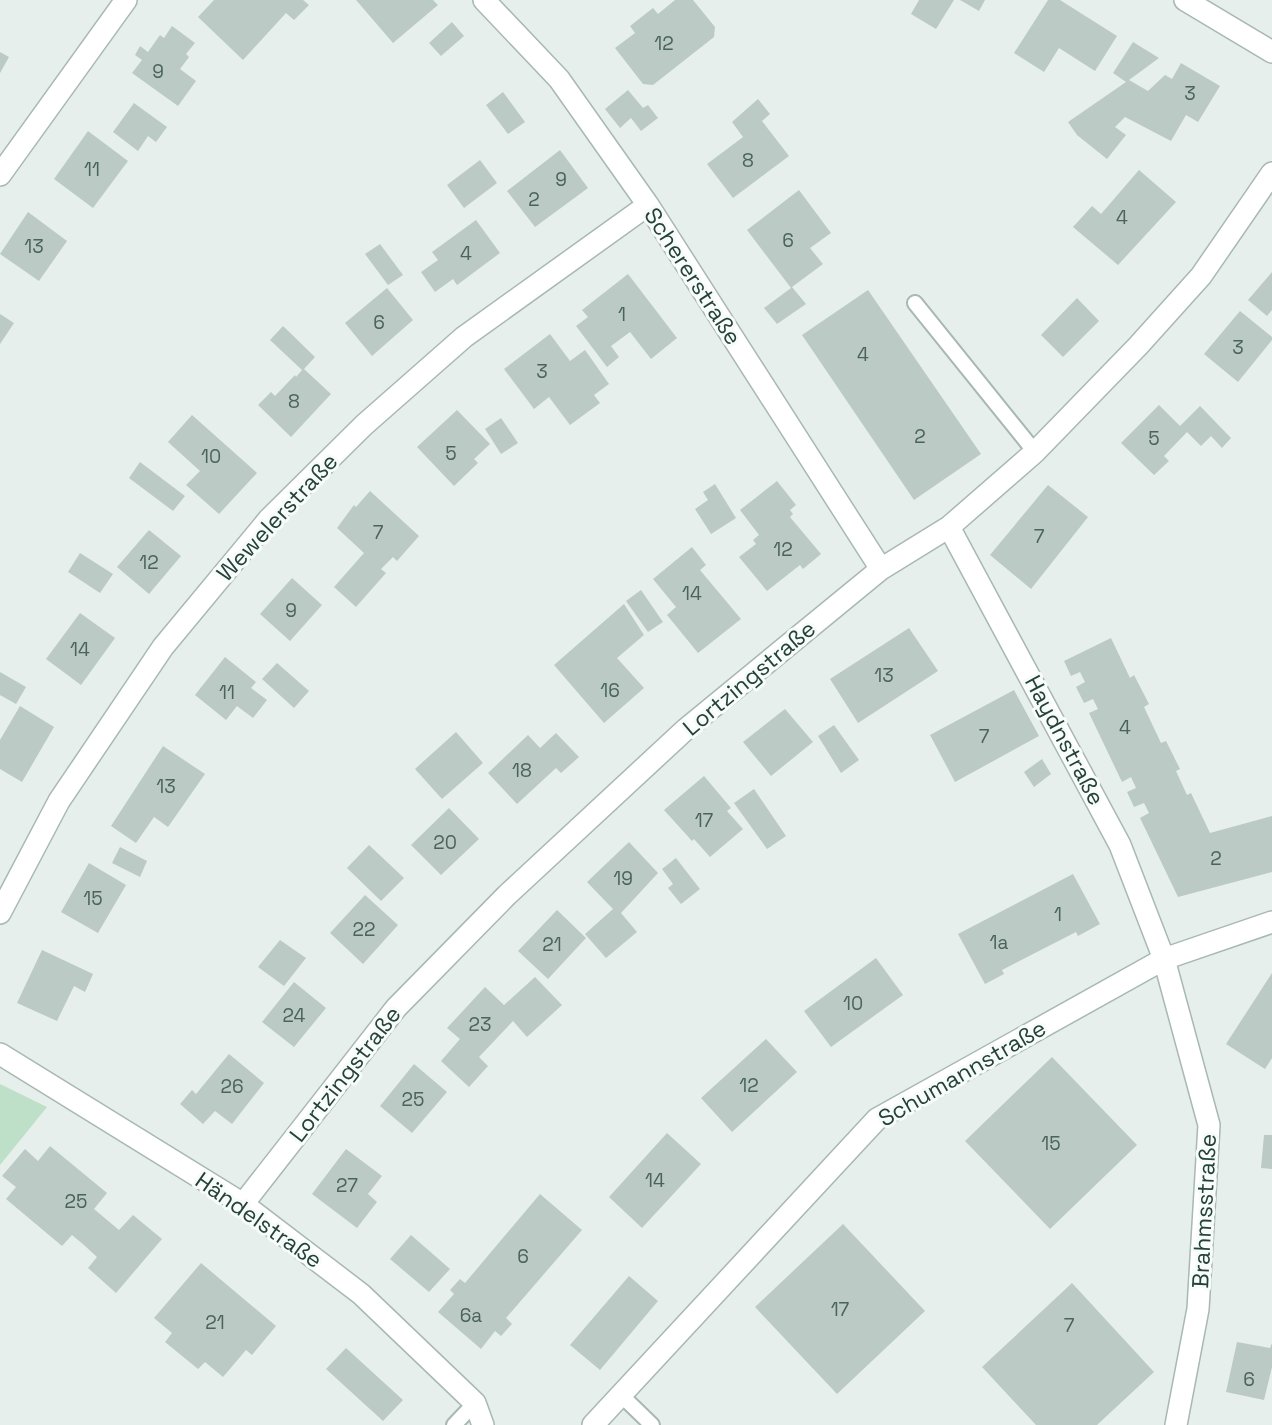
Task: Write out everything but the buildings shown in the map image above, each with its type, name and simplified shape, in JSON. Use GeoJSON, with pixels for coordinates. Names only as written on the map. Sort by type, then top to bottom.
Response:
{"type":"FeatureCollection","features":[{"type":"Feature","properties":{"kind":"street"},"geometry":{"type":"LineString","coordinates":[[0,176],[126,0]]}},
{"type":"Feature","properties":{"kind":"street","name":"Schererstraße"},"geometry":{"type":"LineString","coordinates":[[484,0],[559,79],[648,205],[881,569]]}},
{"type":"Feature","properties":{"kind":"street"},"geometry":{"type":"LineString","coordinates":[[1185,0],[1272,52]]}},
{"type":"Feature","properties":{"kind":"street","name":"Lortzingstraße"},"geometry":{"type":"LineString","coordinates":[[243,1204],[396,1008],[507,895],[686,729],[881,569],[949,527],[1035,452],[1138,346],[1201,276],[1272,173]]}},
{"type":"Feature","properties":{"kind":"street","name":"Wewelerstraße"},"geometry":{"type":"LineString","coordinates":[[0,913],[59,801],[163,647],[270,519],[364,425],[464,337],[648,205]]}},
{"type":"Feature","properties":{"kind":"street","name":"Haydnstraße"},"geometry":{"type":"LineString","coordinates":[[949,527],[1120,845],[1164,959]]}},
{"type":"Feature","properties":{"kind":"street","name":"Schumannstraße"},"geometry":{"type":"LineString","coordinates":[[593,1425],[877,1119],[1164,959],[1272,922]]}},
{"type":"Feature","properties":{"kind":"street","name":"Brahmsstraße"},"geometry":{"type":"LineString","coordinates":[[1164,959],[1209,1125],[1198,1309],[1176,1425]]}},
{"type":"Feature","properties":{"kind":"street","name":"Händelstraße"},"geometry":{"type":"LineString","coordinates":[[0,1054],[243,1204],[361,1294],[475,1403],[483,1425]]}},
{"type":"Feature","properties":{"kind":"lane"},"geometry":{"type":"LineString","coordinates":[[915,303],[1035,452]]}},
{"type":"Feature","properties":{"kind":"lane"},"geometry":{"type":"LineString","coordinates":[[620,1394],[652,1425]]}},
{"type":"Feature","properties":{"kind":"lane"},"geometry":{"type":"LineString","coordinates":[[454,1425],[475,1403]]}},
{"type":"Feature","properties":{"kind":"green space"},"geometry":{"type":"Polygon","coordinates":[[[0,1084],[47,1107],[0,1165],[0,1084]]]}}]}
